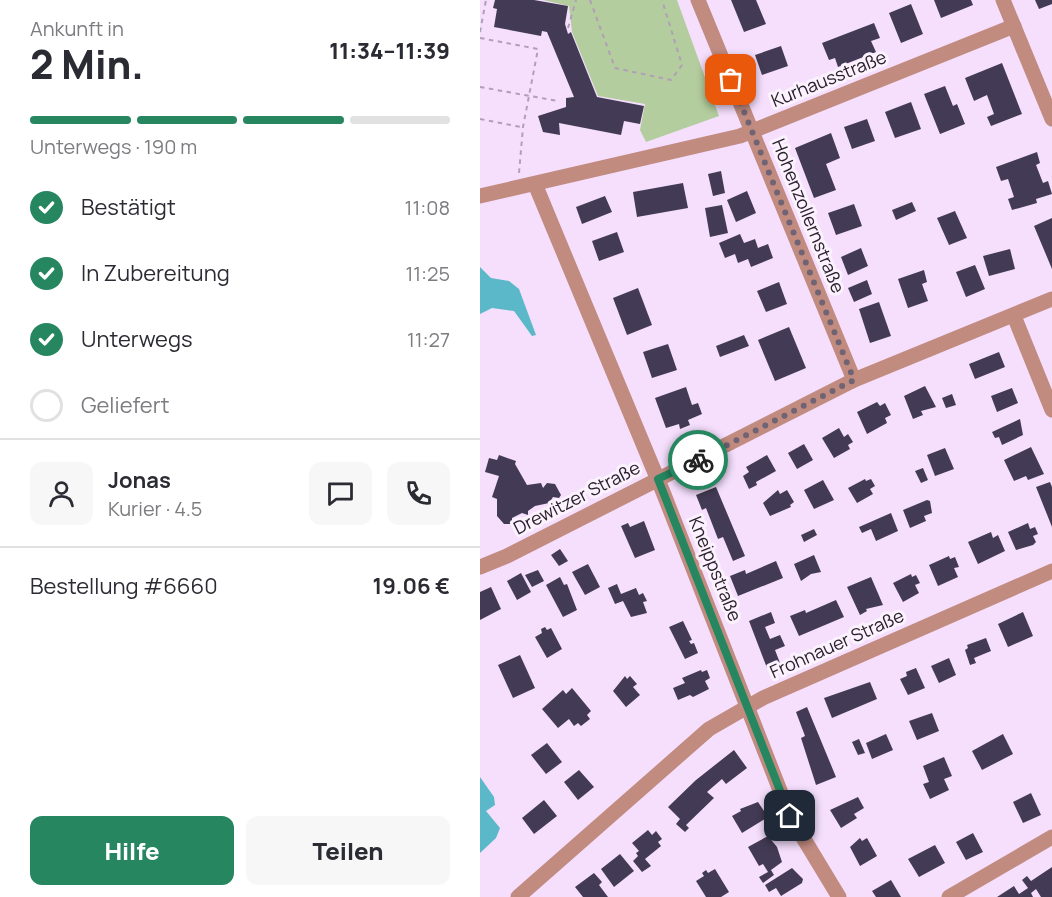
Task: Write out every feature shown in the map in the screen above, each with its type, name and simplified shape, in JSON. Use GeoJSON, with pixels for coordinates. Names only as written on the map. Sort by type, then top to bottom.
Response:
{"type":"FeatureCollection","features":[{"type":"Feature","properties":{"kind":"street","name":"Hohenzollernstraße"},"geometry":{"type":"LineString","coordinates":[[699,0],[854,380]]}},
{"type":"Feature","properties":{"kind":"street"},"geometry":{"type":"LineString","coordinates":[[1003,0],[1052,119]]}},
{"type":"Feature","properties":{"kind":"street","name":"Kurhausstraße"},"geometry":{"type":"LineString","coordinates":[[480,196],[752,131],[1014,26]]}},
{"type":"Feature","properties":{"kind":"street","name":"Kneippstraße"},"geometry":{"type":"LineString","coordinates":[[535,183],[658,479],[790,816],[839,897]]}},
{"type":"Feature","properties":{"kind":"street","name":"Drewitzer Straße"},"geometry":{"type":"LineString","coordinates":[[480,567],[507,556],[854,380],[1052,299]]}},
{"type":"Feature","properties":{"kind":"street"},"geometry":{"type":"LineString","coordinates":[[1014,316],[1052,410]]}},
{"type":"Feature","properties":{"kind":"street","name":"Frohnauer Straße"},"geometry":{"type":"LineString","coordinates":[[518,897],[708,729],[748,706],[1052,571]]}},
{"type":"Feature","properties":{"kind":"street"},"geometry":{"type":"LineString","coordinates":[[949,897],[1052,837]]}},
{"type":"Feature","properties":{"kind":"path"},"geometry":{"type":"LineString","coordinates":[[480,32],[486,0]]}},
{"type":"Feature","properties":{"kind":"path"},"geometry":{"type":"LineString","coordinates":[[568,28],[576,0]]}},
{"type":"Feature","properties":{"kind":"path"},"geometry":{"type":"LineString","coordinates":[[591,0],[615,68],[671,80],[682,64],[674,31],[662,0]]}},
{"type":"Feature","properties":{"kind":"path"},"geometry":{"type":"LineString","coordinates":[[480,38],[538,49],[523,127],[519,173]]}},
{"type":"Feature","properties":{"kind":"path"},"geometry":{"type":"LineString","coordinates":[[480,87],[558,101]]}},
{"type":"Feature","properties":{"kind":"path"},"geometry":{"type":"LineString","coordinates":[[480,119],[523,127]]}},
{"type":"Feature","properties":{"kind":"green space"},"geometry":{"type":"Polygon","coordinates":[[[543,0],[677,0],[719,116],[646,142],[640,130],[645,104],[598,96],[572,32],[569,6],[543,0]]]}},
{"type":"Feature","properties":{"kind":"water"},"geometry":{"type":"Polygon","coordinates":[[[480,267],[491,278],[509,281],[519,289],[536,335],[532,336],[514,311],[492,308],[480,314],[480,267]]]}},
{"type":"Feature","properties":{"kind":"water"},"geometry":{"type":"Polygon","coordinates":[[[480,777],[494,797],[495,805],[486,811],[500,828],[496,838],[480,853],[480,777]]]}},
{"type":"Feature","properties":{"kind":"building"},"geometry":{"type":"Polygon","coordinates":[[[495,0],[534,0],[568,6],[565,24],[568,34],[571,32],[597,97],[644,106],[640,124],[624,121],[621,135],[559,123],[560,135],[543,132],[538,116],[566,107],[566,98],[574,97],[547,32],[542,31],[541,36],[494,27],[497,9],[493,8],[495,0]]]}},
{"type":"Feature","properties":{"kind":"building"},"geometry":{"type":"Polygon","coordinates":[[[731,0],[756,0],[766,24],[744,32],[731,0]]]}},
{"type":"Feature","properties":{"kind":"building"},"geometry":{"type":"Polygon","coordinates":[[[934,0],[971,0],[973,5],[941,18],[934,0]]]}},
{"type":"Feature","properties":{"kind":"building"},"geometry":{"type":"Polygon","coordinates":[[[1035,0],[1052,0],[1052,4],[1039,9],[1035,0]]]}},
{"type":"Feature","properties":{"kind":"building"},"geometry":{"type":"Polygon","coordinates":[[[911,4],[923,34],[901,43],[889,13],[911,4]]]}},
{"type":"Feature","properties":{"kind":"building"},"geometry":{"type":"Polygon","coordinates":[[[874,23],[880,38],[871,41],[876,52],[838,67],[835,58],[829,60],[822,43],[874,23]]]}},
{"type":"Feature","properties":{"kind":"building"},"geometry":{"type":"Polygon","coordinates":[[[781,46],[788,66],[762,75],[755,55],[781,46]]]}},
{"type":"Feature","properties":{"kind":"building"},"geometry":{"type":"Polygon","coordinates":[[[1002,63],[1022,114],[991,126],[987,117],[994,114],[987,95],[974,101],[965,78],[1002,63]]]}},
{"type":"Feature","properties":{"kind":"building"},"geometry":{"type":"Polygon","coordinates":[[[945,86],[953,106],[957,104],[965,124],[940,134],[924,94],[945,86]]]}},
{"type":"Feature","properties":{"kind":"building"},"geometry":{"type":"Polygon","coordinates":[[[911,102],[921,129],[895,138],[885,112],[911,102]]]}},
{"type":"Feature","properties":{"kind":"building"},"geometry":{"type":"Polygon","coordinates":[[[867,119],[875,141],[852,149],[844,127],[867,119]]]}},
{"type":"Feature","properties":{"kind":"building"},"geometry":{"type":"Polygon","coordinates":[[[831,133],[840,158],[826,164],[836,190],[814,198],[795,148],[831,133]]]}},
{"type":"Feature","properties":{"kind":"building"},"geometry":{"type":"Polygon","coordinates":[[[1037,152],[1040,163],[1036,165],[1043,183],[1048,181],[1052,194],[1036,199],[1037,203],[1012,210],[1008,199],[1014,197],[1008,179],[1001,181],[996,167],[1037,152]]]}},
{"type":"Feature","properties":{"kind":"building"},"geometry":{"type":"Polygon","coordinates":[[[721,171],[725,193],[713,196],[708,174],[721,171]]]}},
{"type":"Feature","properties":{"kind":"building"},"geometry":{"type":"Polygon","coordinates":[[[683,183],[688,208],[637,217],[633,192],[683,183]]]}},
{"type":"Feature","properties":{"kind":"building"},"geometry":{"type":"Polygon","coordinates":[[[747,191],[756,213],[736,222],[727,200],[747,191]]]}},
{"type":"Feature","properties":{"kind":"building"},"geometry":{"type":"Polygon","coordinates":[[[605,196],[612,212],[582,224],[576,207],[605,196]]]}},
{"type":"Feature","properties":{"kind":"building"},"geometry":{"type":"Polygon","coordinates":[[[912,202],[916,211],[896,220],[892,210],[912,202]]]}},
{"type":"Feature","properties":{"kind":"building"},"geometry":{"type":"Polygon","coordinates":[[[854,204],[862,226],[836,235],[828,213],[854,204]]]}},
{"type":"Feature","properties":{"kind":"building"},"geometry":{"type":"Polygon","coordinates":[[[722,205],[728,233],[710,237],[705,208],[722,205]]]}},
{"type":"Feature","properties":{"kind":"building"},"geometry":{"type":"Polygon","coordinates":[[[955,211],[967,238],[949,245],[937,218],[955,211]]]}},
{"type":"Feature","properties":{"kind":"building"},"geometry":{"type":"Polygon","coordinates":[[[1052,218],[1052,269],[1034,226],[1052,218]]]}},
{"type":"Feature","properties":{"kind":"building"},"geometry":{"type":"Polygon","coordinates":[[[617,232],[624,252],[599,261],[592,241],[617,232]]]}},
{"type":"Feature","properties":{"kind":"building"},"geometry":{"type":"Polygon","coordinates":[[[740,234],[744,243],[755,239],[758,248],[768,244],[773,258],[751,267],[748,259],[738,263],[735,254],[725,258],[719,243],[740,234]]]}},
{"type":"Feature","properties":{"kind":"building"},"geometry":{"type":"Polygon","coordinates":[[[861,248],[868,266],[848,275],[841,257],[861,248]]]}},
{"type":"Feature","properties":{"kind":"building"},"geometry":{"type":"Polygon","coordinates":[[[1010,249],[1015,269],[989,276],[983,256],[1010,249]]]}},
{"type":"Feature","properties":{"kind":"building"},"geometry":{"type":"Polygon","coordinates":[[[975,265],[985,289],[966,297],[956,272],[975,265]]]}},
{"type":"Feature","properties":{"kind":"building"},"geometry":{"type":"Polygon","coordinates":[[[924,270],[927,282],[922,284],[928,301],[908,308],[898,279],[924,270]]]}},
{"type":"Feature","properties":{"kind":"building"},"geometry":{"type":"Polygon","coordinates":[[[867,280],[872,294],[854,302],[848,288],[867,280]]]}},
{"type":"Feature","properties":{"kind":"building"},"geometry":{"type":"Polygon","coordinates":[[[779,282],[787,304],[766,312],[757,291],[779,282]]]}},
{"type":"Feature","properties":{"kind":"building"},"geometry":{"type":"Polygon","coordinates":[[[638,288],[652,325],[627,335],[613,298],[638,288]]]}},
{"type":"Feature","properties":{"kind":"building"},"geometry":{"type":"Polygon","coordinates":[[[879,302],[891,336],[870,343],[859,309],[879,302]]]}},
{"type":"Feature","properties":{"kind":"building"},"geometry":{"type":"Polygon","coordinates":[[[789,327],[806,368],[775,381],[758,340],[789,327]]]}},
{"type":"Feature","properties":{"kind":"building"},"geometry":{"type":"Polygon","coordinates":[[[744,335],[749,346],[720,357],[716,346],[744,335]]]}},
{"type":"Feature","properties":{"kind":"building"},"geometry":{"type":"Polygon","coordinates":[[[668,344],[677,370],[652,378],[643,352],[668,344]]]}},
{"type":"Feature","properties":{"kind":"building"},"geometry":{"type":"Polygon","coordinates":[[[999,352],[1005,367],[975,379],[969,364],[999,352]]]}},
{"type":"Feature","properties":{"kind":"building"},"geometry":{"type":"Polygon","coordinates":[[[925,386],[936,407],[921,411],[923,415],[913,419],[904,396],[925,386]]]}},
{"type":"Feature","properties":{"kind":"building"},"geometry":{"type":"Polygon","coordinates":[[[686,387],[692,405],[698,403],[702,414],[688,420],[690,425],[680,429],[679,424],[666,428],[655,398],[686,387]]]}},
{"type":"Feature","properties":{"kind":"building"},"geometry":{"type":"Polygon","coordinates":[[[1012,388],[1018,403],[997,412],[991,396],[1012,388]]]}},
{"type":"Feature","properties":{"kind":"building"},"geometry":{"type":"Polygon","coordinates":[[[952,394],[956,405],[946,408],[942,398],[952,394]]]}},
{"type":"Feature","properties":{"kind":"building"},"geometry":{"type":"Polygon","coordinates":[[[877,402],[880,406],[885,403],[891,415],[885,418],[887,423],[867,434],[857,412],[877,402]]]}},
{"type":"Feature","properties":{"kind":"building"},"geometry":{"type":"Polygon","coordinates":[[[1020,419],[1023,435],[1002,445],[999,437],[995,438],[992,432],[1020,419]]]}},
{"type":"Feature","properties":{"kind":"building"},"geometry":{"type":"Polygon","coordinates":[[[839,428],[844,437],[848,434],[853,442],[848,445],[850,449],[834,458],[822,438],[839,428]]]}},
{"type":"Feature","properties":{"kind":"building"},"geometry":{"type":"Polygon","coordinates":[[[804,444],[813,460],[797,469],[788,453],[804,444]]]}},
{"type":"Feature","properties":{"kind":"building"},"geometry":{"type":"Polygon","coordinates":[[[1031,447],[1044,474],[1028,480],[1026,476],[1014,481],[1004,460],[1031,447]]]}},
{"type":"Feature","properties":{"kind":"building"},"geometry":{"type":"Polygon","coordinates":[[[945,448],[954,469],[935,476],[927,455],[945,448]]]}},
{"type":"Feature","properties":{"kind":"building"},"geometry":{"type":"Polygon","coordinates":[[[499,455],[516,461],[515,464],[527,485],[541,483],[543,488],[547,483],[555,484],[561,495],[559,498],[553,497],[549,503],[535,506],[528,511],[528,515],[522,513],[512,518],[512,524],[504,524],[497,516],[497,499],[492,497],[499,476],[485,472],[489,458],[497,460],[499,455]]]}},
{"type":"Feature","properties":{"kind":"building"},"geometry":{"type":"Polygon","coordinates":[[[767,455],[776,471],[756,482],[757,485],[749,489],[743,476],[749,472],[746,467],[767,455]]]}},
{"type":"Feature","properties":{"kind":"building"},"geometry":{"type":"Polygon","coordinates":[[[923,468],[928,480],[921,483],[915,471],[923,468]]]}},
{"type":"Feature","properties":{"kind":"building"},"geometry":{"type":"Polygon","coordinates":[[[865,479],[866,481],[871,479],[875,486],[870,489],[873,494],[857,503],[848,488],[865,479]]]}},
{"type":"Feature","properties":{"kind":"building"},"geometry":{"type":"Polygon","coordinates":[[[823,480],[834,500],[814,509],[804,490],[823,480]]]}},
{"type":"Feature","properties":{"kind":"building"},"geometry":{"type":"Polygon","coordinates":[[[1050,482],[1052,487],[1052,527],[1036,487],[1050,482]]]}},
{"type":"Feature","properties":{"kind":"building"},"geometry":{"type":"Polygon","coordinates":[[[716,487],[745,556],[733,561],[723,537],[718,539],[706,508],[702,510],[696,495],[716,487]]]}},
{"type":"Feature","properties":{"kind":"building"},"geometry":{"type":"Polygon","coordinates":[[[778,490],[780,494],[787,490],[794,502],[790,505],[791,507],[770,516],[763,503],[778,490]]]}},
{"type":"Feature","properties":{"kind":"building"},"geometry":{"type":"Polygon","coordinates":[[[927,500],[930,501],[932,513],[924,516],[926,521],[910,528],[903,510],[927,500]]]}},
{"type":"Feature","properties":{"kind":"building"},"geometry":{"type":"Polygon","coordinates":[[[891,513],[898,531],[876,541],[871,529],[862,533],[859,527],[891,513]]]}},
{"type":"Feature","properties":{"kind":"building"},"geometry":{"type":"Polygon","coordinates":[[[644,521],[655,550],[635,558],[621,526],[628,523],[630,527],[644,521]]]}},
{"type":"Feature","properties":{"kind":"building"},"geometry":{"type":"Polygon","coordinates":[[[1028,523],[1030,529],[1035,527],[1038,534],[1033,536],[1036,542],[1016,550],[1008,532],[1028,523]]]}},
{"type":"Feature","properties":{"kind":"building"},"geometry":{"type":"Polygon","coordinates":[[[814,529],[817,535],[804,542],[801,535],[814,529]]]}},
{"type":"Feature","properties":{"kind":"building"},"geometry":{"type":"Polygon","coordinates":[[[991,532],[993,538],[998,535],[1005,551],[978,564],[968,542],[991,532]]]}},
{"type":"Feature","properties":{"kind":"building"},"geometry":{"type":"Polygon","coordinates":[[[560,549],[568,561],[559,566],[551,555],[560,549]]]}},
{"type":"Feature","properties":{"kind":"building"},"geometry":{"type":"Polygon","coordinates":[[[814,555],[821,572],[811,574],[801,581],[794,564],[814,555]]]}},
{"type":"Feature","properties":{"kind":"building"},"geometry":{"type":"Polygon","coordinates":[[[949,556],[950,559],[955,557],[959,567],[954,568],[958,577],[938,586],[929,565],[949,556]]]}},
{"type":"Feature","properties":{"kind":"building"},"geometry":{"type":"Polygon","coordinates":[[[776,561],[783,578],[738,596],[730,576],[745,570],[746,574],[776,561]]]}},
{"type":"Feature","properties":{"kind":"building"},"geometry":{"type":"Polygon","coordinates":[[[588,564],[600,587],[585,595],[572,572],[588,564]]]}},
{"type":"Feature","properties":{"kind":"building"},"geometry":{"type":"Polygon","coordinates":[[[538,570],[544,581],[532,587],[525,575],[538,570]]]}},
{"type":"Feature","properties":{"kind":"building"},"geometry":{"type":"Polygon","coordinates":[[[521,573],[531,592],[517,600],[507,581],[521,573]]]}},
{"type":"Feature","properties":{"kind":"building"},"geometry":{"type":"Polygon","coordinates":[[[911,574],[912,577],[916,575],[920,583],[915,585],[919,593],[903,602],[893,583],[911,574]]]}},
{"type":"Feature","properties":{"kind":"building"},"geometry":{"type":"Polygon","coordinates":[[[560,577],[564,585],[567,584],[577,610],[563,617],[546,585],[560,577]]]}},
{"type":"Feature","properties":{"kind":"building"},"geometry":{"type":"Polygon","coordinates":[[[871,577],[883,605],[866,609],[867,611],[860,615],[847,587],[871,577]]]}},
{"type":"Feature","properties":{"kind":"building"},"geometry":{"type":"Polygon","coordinates":[[[617,584],[621,594],[636,588],[639,595],[643,593],[647,601],[643,602],[647,613],[631,617],[623,601],[615,604],[608,588],[617,584]]]}},
{"type":"Feature","properties":{"kind":"building"},"geometry":{"type":"Polygon","coordinates":[[[491,587],[501,609],[480,620],[480,592],[491,587]]]}},
{"type":"Feature","properties":{"kind":"building"},"geometry":{"type":"Polygon","coordinates":[[[836,600],[844,617],[799,636],[790,616],[805,610],[806,613],[836,600]]]}},
{"type":"Feature","properties":{"kind":"building"},"geometry":{"type":"Polygon","coordinates":[[[771,612],[775,623],[765,627],[770,639],[780,635],[785,646],[775,650],[780,663],[767,668],[749,621],[771,612]]]}},
{"type":"Feature","properties":{"kind":"building"},"geometry":{"type":"Polygon","coordinates":[[[1023,612],[1033,636],[1008,647],[998,624],[1023,612]]]}},
{"type":"Feature","properties":{"kind":"building"},"geometry":{"type":"Polygon","coordinates":[[[683,621],[692,640],[689,641],[691,644],[694,643],[698,653],[685,659],[669,627],[683,621]]]}},
{"type":"Feature","properties":{"kind":"building"},"geometry":{"type":"Polygon","coordinates":[[[545,627],[547,630],[551,628],[562,649],[547,658],[535,637],[542,633],[541,629],[545,627]]]}},
{"type":"Feature","properties":{"kind":"building"},"geometry":{"type":"Polygon","coordinates":[[[986,638],[991,651],[974,658],[976,663],[970,665],[965,650],[968,648],[967,645],[986,638]]]}},
{"type":"Feature","properties":{"kind":"building"},"geometry":{"type":"Polygon","coordinates":[[[520,655],[535,688],[513,698],[498,665],[520,655]]]}},
{"type":"Feature","properties":{"kind":"building"},"geometry":{"type":"Polygon","coordinates":[[[949,658],[956,675],[939,683],[931,666],[949,658]]]}},
{"type":"Feature","properties":{"kind":"building"},"geometry":{"type":"Polygon","coordinates":[[[916,668],[925,688],[908,695],[900,679],[907,676],[906,672],[916,668]]]}},
{"type":"Feature","properties":{"kind":"building"},"geometry":{"type":"Polygon","coordinates":[[[701,670],[702,672],[707,670],[710,678],[705,681],[709,689],[693,697],[690,695],[678,700],[673,688],[685,683],[682,678],[701,670]]]}},
{"type":"Feature","properties":{"kind":"building"},"geometry":{"type":"Polygon","coordinates":[[[625,676],[627,679],[630,676],[637,684],[633,687],[640,695],[626,707],[613,691],[625,676]]]}},
{"type":"Feature","properties":{"kind":"building"},"geometry":{"type":"Polygon","coordinates":[[[870,682],[877,699],[832,718],[824,698],[870,682]]]}},
{"type":"Feature","properties":{"kind":"building"},"geometry":{"type":"Polygon","coordinates":[[[572,688],[591,711],[587,715],[590,719],[581,726],[578,723],[574,726],[569,719],[558,728],[542,709],[563,690],[566,694],[572,688]]]}},
{"type":"Feature","properties":{"kind":"building"},"geometry":{"type":"Polygon","coordinates":[[[807,707],[836,777],[816,785],[801,738],[805,736],[796,712],[807,707]]]}},
{"type":"Feature","properties":{"kind":"building"},"geometry":{"type":"Polygon","coordinates":[[[932,713],[939,731],[917,740],[909,721],[932,713]]]}},
{"type":"Feature","properties":{"kind":"building"},"geometry":{"type":"Polygon","coordinates":[[[886,734],[893,750],[872,759],[866,743],[886,734]]]}},
{"type":"Feature","properties":{"kind":"building"},"geometry":{"type":"Polygon","coordinates":[[[1003,734],[1013,754],[982,770],[972,751],[1003,734]]]}},
{"type":"Feature","properties":{"kind":"building"},"geometry":{"type":"Polygon","coordinates":[[[859,739],[865,753],[858,755],[852,742],[859,739]]]}},
{"type":"Feature","properties":{"kind":"building"},"geometry":{"type":"Polygon","coordinates":[[[547,743],[562,762],[546,774],[531,755],[547,743]]]}},
{"type":"Feature","properties":{"kind":"building"},"geometry":{"type":"Polygon","coordinates":[[[734,750],[747,768],[726,784],[722,779],[707,792],[714,798],[686,825],[689,828],[685,832],[676,824],[680,819],[668,807],[696,780],[734,750]]]}},
{"type":"Feature","properties":{"kind":"building"},"geometry":{"type":"Polygon","coordinates":[[[944,757],[952,776],[944,779],[949,790],[930,799],[923,784],[929,782],[923,766],[944,757]]]}},
{"type":"Feature","properties":{"kind":"building"},"geometry":{"type":"Polygon","coordinates":[[[579,770],[594,787],[578,800],[564,782],[579,770]]]}},
{"type":"Feature","properties":{"kind":"building"},"geometry":{"type":"Polygon","coordinates":[[[1031,793],[1041,815],[1023,823],[1013,802],[1031,793]]]}},
{"type":"Feature","properties":{"kind":"building"},"geometry":{"type":"Polygon","coordinates":[[[858,797],[864,808],[854,814],[857,818],[841,828],[830,810],[858,797]]]}},
{"type":"Feature","properties":{"kind":"building"},"geometry":{"type":"Polygon","coordinates":[[[544,800],[557,816],[534,834],[522,818],[544,800]]]}},
{"type":"Feature","properties":{"kind":"building"},"geometry":{"type":"Polygon","coordinates":[[[758,802],[768,817],[742,833],[732,816],[741,811],[740,809],[758,802]]]}},
{"type":"Feature","properties":{"kind":"building"},"geometry":{"type":"Polygon","coordinates":[[[648,830],[652,835],[656,831],[662,839],[658,842],[661,846],[645,859],[651,866],[642,872],[633,861],[639,851],[632,843],[648,830]]]}},
{"type":"Feature","properties":{"kind":"building"},"geometry":{"type":"Polygon","coordinates":[[[973,833],[983,852],[966,860],[956,842],[973,833]]]}},
{"type":"Feature","properties":{"kind":"building"},"geometry":{"type":"Polygon","coordinates":[[[768,836],[777,847],[782,862],[771,870],[774,875],[763,883],[759,877],[768,872],[763,864],[759,866],[748,847],[768,836]]]}},
{"type":"Feature","properties":{"kind":"building"},"geometry":{"type":"Polygon","coordinates":[[[860,838],[862,841],[867,838],[877,856],[860,866],[850,847],[860,838]]]}},
{"type":"Feature","properties":{"kind":"building"},"geometry":{"type":"Polygon","coordinates":[[[935,845],[945,863],[919,877],[908,859],[935,845]]]}},
{"type":"Feature","properties":{"kind":"building"},"geometry":{"type":"Polygon","coordinates":[[[620,854],[634,871],[614,887],[601,869],[620,854]]]}},
{"type":"Feature","properties":{"kind":"building"},"geometry":{"type":"Polygon","coordinates":[[[1052,867],[1052,897],[1041,897],[1036,889],[1031,893],[1033,897],[997,897],[1014,886],[1019,894],[1028,888],[1022,880],[1027,876],[1031,881],[1052,867]]]}},
{"type":"Feature","properties":{"kind":"building"},"geometry":{"type":"Polygon","coordinates":[[[792,868],[803,879],[802,883],[781,896],[776,888],[769,892],[765,885],[792,868]]]}},
{"type":"Feature","properties":{"kind":"building"},"geometry":{"type":"Polygon","coordinates":[[[715,869],[729,892],[721,897],[706,897],[696,881],[704,876],[702,873],[706,870],[708,873],[715,869]]]}},
{"type":"Feature","properties":{"kind":"building"},"geometry":{"type":"Polygon","coordinates":[[[594,873],[602,882],[599,885],[608,897],[583,897],[575,887],[594,873]]]}},
{"type":"Feature","properties":{"kind":"building"},"geometry":{"type":"Polygon","coordinates":[[[891,880],[901,897],[876,897],[872,891],[891,880]]]}},
{"type":"Feature","properties":{"kind":"way so far"},"geometry":{"type":"LineString","coordinates":[[698,460],[854,380],[731,80]]}},
{"type":"Feature","properties":{"kind":"route"},"geometry":{"type":"LineString","coordinates":[[698,460],[658,479],[790,816]]}}]}
